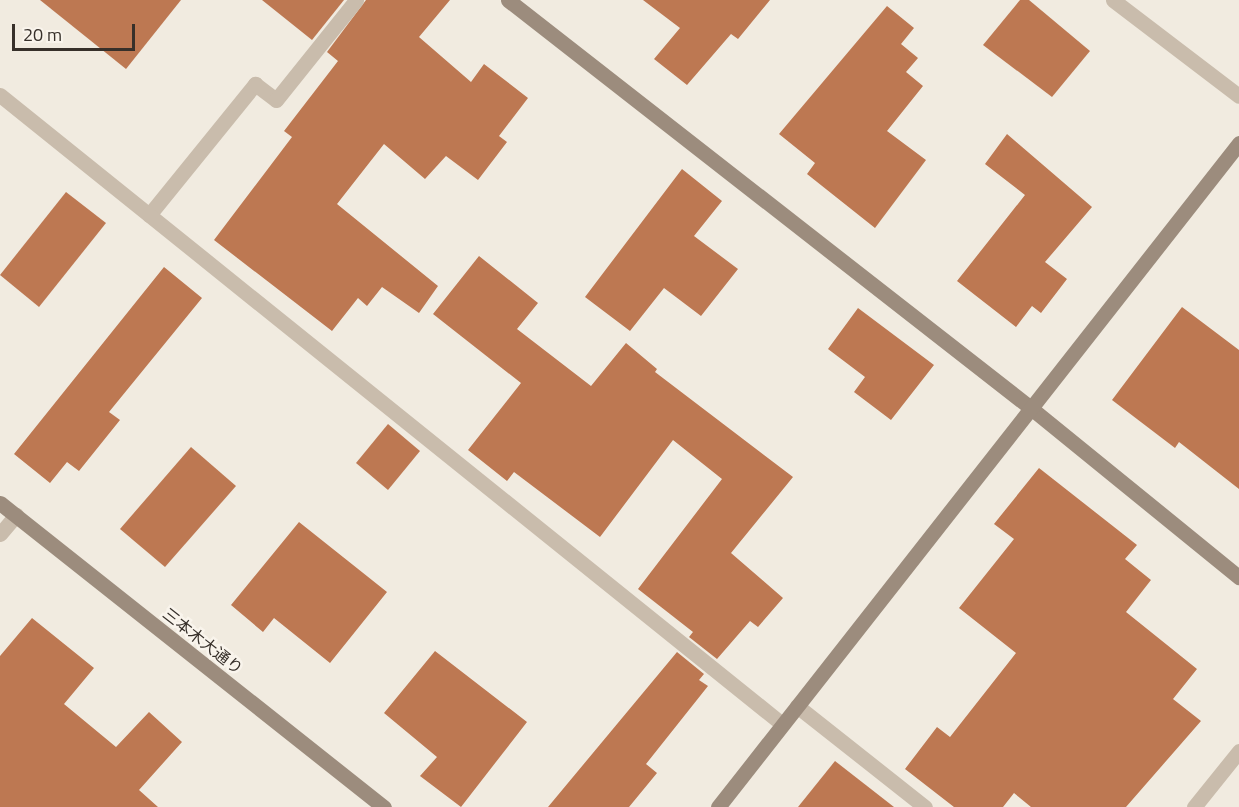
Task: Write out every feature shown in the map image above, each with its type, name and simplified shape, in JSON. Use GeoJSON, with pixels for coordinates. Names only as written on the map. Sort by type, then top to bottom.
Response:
{"type":"FeatureCollection","features":[{"type":"Feature","properties":{"kind":"street"},"geometry":{"type":"LineString","coordinates":[[149,215],[255,84],[276,100],[356,0]]}},
{"type":"Feature","properties":{"kind":"street"},"geometry":{"type":"LineString","coordinates":[[508,0],[1032,409],[1239,577]]}},
{"type":"Feature","properties":{"kind":"street"},"geometry":{"type":"LineString","coordinates":[[1113,0],[1239,96]]}},
{"type":"Feature","properties":{"kind":"street"},"geometry":{"type":"LineString","coordinates":[[0,95],[782,724]]}},
{"type":"Feature","properties":{"kind":"street"},"geometry":{"type":"LineString","coordinates":[[718,807],[1239,143]]}},
{"type":"Feature","properties":{"kind":"street","name":"三本木大通り"},"geometry":{"type":"LineString","coordinates":[[0,503],[384,807]]}},
{"type":"Feature","properties":{"kind":"street"},"geometry":{"type":"LineString","coordinates":[[0,534],[15,515]]}},
{"type":"Feature","properties":{"kind":"street"},"geometry":{"type":"LineString","coordinates":[[797,706],[925,807]]}},
{"type":"Feature","properties":{"kind":"street"},"geometry":{"type":"LineString","coordinates":[[1194,807],[1239,751]]}},
{"type":"Feature","properties":{"kind":"building"},"geometry":{"type":"Polygon","coordinates":[[[40,0],[181,0],[126,69],[40,0]]]}},
{"type":"Feature","properties":{"kind":"building"},"geometry":{"type":"Polygon","coordinates":[[[262,0],[344,0],[312,40],[262,0]]]}},
{"type":"Feature","properties":{"kind":"building"},"geometry":{"type":"Polygon","coordinates":[[[366,0],[450,0],[419,37],[471,82],[484,64],[528,98],[499,136],[507,142],[478,180],[446,156],[425,179],[384,144],[337,204],[438,286],[419,313],[382,287],[367,306],[358,298],[332,331],[214,240],[292,137],[284,131],[338,61],[327,52],[366,0]]]}},
{"type":"Feature","properties":{"kind":"building"},"geometry":{"type":"Polygon","coordinates":[[[643,0],[770,0],[738,39],[731,34],[687,85],[654,59],[680,28],[643,0]]]}},
{"type":"Feature","properties":{"kind":"building"},"geometry":{"type":"Polygon","coordinates":[[[1020,0],[1029,0],[1090,51],[1052,97],[983,45],[1020,0]]]}},
{"type":"Feature","properties":{"kind":"building"},"geometry":{"type":"Polygon","coordinates":[[[887,6],[914,28],[901,44],[918,58],[906,72],[923,86],[887,131],[926,160],[875,228],[807,174],[815,163],[779,134],[887,6]]]}},
{"type":"Feature","properties":{"kind":"building"},"geometry":{"type":"Polygon","coordinates":[[[1007,134],[1092,207],[1045,262],[1067,279],[1041,313],[1032,306],[1016,327],[957,281],[1025,195],[985,164],[1007,134]]]}},
{"type":"Feature","properties":{"kind":"building"},"geometry":{"type":"Polygon","coordinates":[[[682,169],[722,201],[694,236],[738,269],[701,316],[664,288],[630,331],[585,297],[682,169]]]}},
{"type":"Feature","properties":{"kind":"building"},"geometry":{"type":"Polygon","coordinates":[[[66,192],[106,223],[39,307],[0,275],[66,192]]]}},
{"type":"Feature","properties":{"kind":"building"},"geometry":{"type":"Polygon","coordinates":[[[479,256],[538,303],[517,329],[591,386],[626,343],[657,369],[655,372],[793,477],[731,553],[783,598],[758,627],[750,621],[717,659],[689,637],[693,632],[638,589],[722,479],[673,440],[600,537],[514,472],[507,481],[468,450],[521,383],[433,314],[479,256]]]}},
{"type":"Feature","properties":{"kind":"building"},"geometry":{"type":"Polygon","coordinates":[[[164,267],[202,298],[109,412],[120,420],[79,471],[67,462],[50,483],[14,454],[164,267]]]}},
{"type":"Feature","properties":{"kind":"building"},"geometry":{"type":"Polygon","coordinates":[[[1182,307],[1239,350],[1239,489],[1179,442],[1175,448],[1112,400],[1182,307]]]}},
{"type":"Feature","properties":{"kind":"building"},"geometry":{"type":"Polygon","coordinates":[[[858,308],[934,365],[891,420],[854,392],[865,377],[828,349],[858,308]]]}},
{"type":"Feature","properties":{"kind":"building"},"geometry":{"type":"Polygon","coordinates":[[[388,424],[420,451],[388,490],[356,463],[388,424]]]}},
{"type":"Feature","properties":{"kind":"building"},"geometry":{"type":"Polygon","coordinates":[[[191,447],[236,486],[165,567],[120,529],[191,447]]]}},
{"type":"Feature","properties":{"kind":"building"},"geometry":{"type":"Polygon","coordinates":[[[1039,468],[1137,545],[1125,559],[1151,580],[1126,612],[1197,669],[1173,699],[1201,721],[1126,807],[1031,807],[1014,793],[1003,807],[954,807],[905,769],[937,727],[950,737],[1016,653],[959,608],[1014,539],[994,524],[1039,468]]]}},
{"type":"Feature","properties":{"kind":"building"},"geometry":{"type":"Polygon","coordinates":[[[299,522],[387,592],[330,663],[274,618],[263,632],[231,605],[299,522]]]}},
{"type":"Feature","properties":{"kind":"building"},"geometry":{"type":"Polygon","coordinates":[[[32,618],[94,668],[64,704],[116,747],[149,712],[182,742],[139,790],[158,807],[0,807],[0,656],[32,618]]]}},
{"type":"Feature","properties":{"kind":"building"},"geometry":{"type":"Polygon","coordinates":[[[435,651],[527,722],[461,807],[420,776],[437,757],[384,713],[435,651]]]}},
{"type":"Feature","properties":{"kind":"building"},"geometry":{"type":"Polygon","coordinates":[[[677,652],[704,674],[699,680],[708,686],[646,764],[657,773],[629,807],[548,807],[677,652]]]}},
{"type":"Feature","properties":{"kind":"building"},"geometry":{"type":"Polygon","coordinates":[[[835,761],[894,807],[798,807],[835,761]]]}}]}
